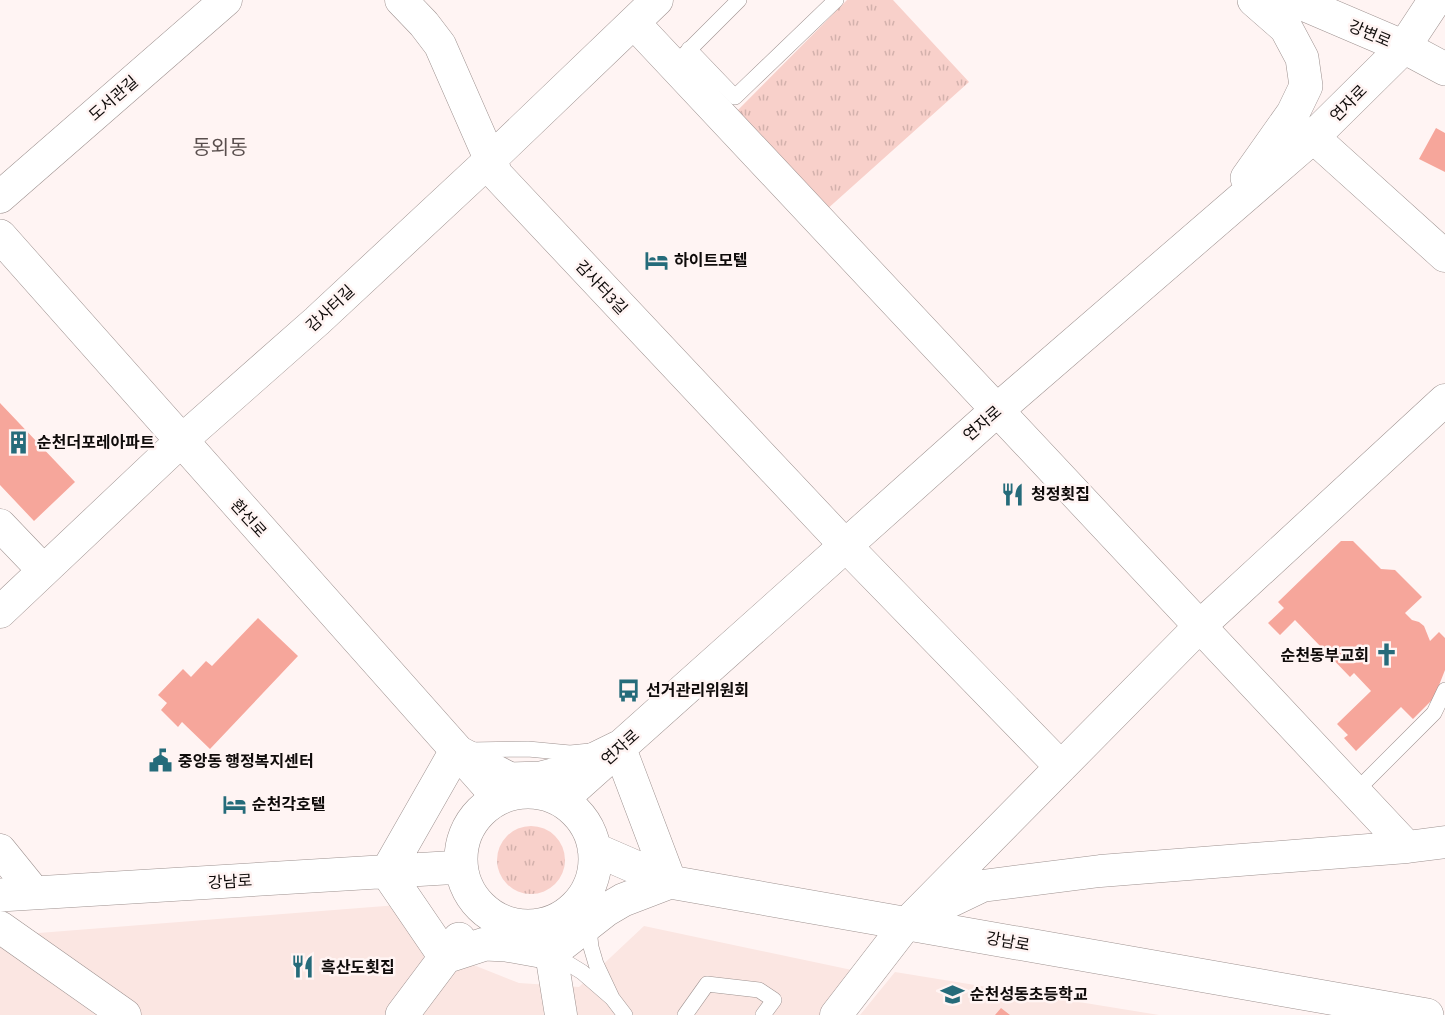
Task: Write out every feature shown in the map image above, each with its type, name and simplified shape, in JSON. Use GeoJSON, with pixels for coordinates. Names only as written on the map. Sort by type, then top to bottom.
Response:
{"type":"FeatureCollection","features":[{"type":"Feature","properties":{"kind":"main road"},"geometry":{"type":"LineString","coordinates":[[1219,218],[1293,113],[1306,86],[1302,58],[1286,28],[1254,0]]}},
{"type":"Feature","properties":{"kind":"main road","name":"강변로"},"geometry":{"type":"LineString","coordinates":[[1294,0],[1404,47],[1445,69]]}},
{"type":"Feature","properties":{"kind":"main road","name":"연자로"},"geometry":{"type":"LineString","coordinates":[[561,800],[845,544],[1313,137],[1404,47],[1435,1]]}},
{"type":"Feature","properties":{"kind":"main road","name":"환선로"},"geometry":{"type":"LineString","coordinates":[[0,236],[499,798]]}},
{"type":"Feature","properties":{"kind":"main road"},"geometry":{"type":"LineString","coordinates":[[620,747],[670,882],[622,900],[567,914],[551,938],[507,945],[485,944],[445,957],[387,872],[456,751],[510,779],[541,778],[572,770],[620,747]]}},
{"type":"Feature","properties":{"kind":"main road"},"geometry":{"type":"LineString","coordinates":[[551,938],[534,926],[516,925],[498,920],[483,910],[464,883],[460,867],[461,846],[468,826],[482,810],[499,798],[519,792],[541,792],[561,800],[578,813],[589,830],[594,849],[594,869],[587,909]]}},
{"type":"Feature","properties":{"kind":"main road","name":"강남로"},"geometry":{"type":"LineString","coordinates":[[594,849],[670,882],[1427,1015]]}},
{"type":"Feature","properties":{"kind":"main road","name":"강남로"},"geometry":{"type":"LineString","coordinates":[[0,895],[460,867]]}},
{"type":"Feature","properties":{"kind":"main road"},"geometry":{"type":"LineString","coordinates":[[402,1015],[483,910]]}},
{"type":"Feature","properties":{"kind":"street","name":"도서관길"},"geometry":{"type":"LineString","coordinates":[[0,197],[226,0]]}},
{"type":"Feature","properties":{"kind":"street","name":"감사터3길"},"geometry":{"type":"LineString","coordinates":[[401,0],[440,45],[497,175],[845,544],[1061,767]]}},
{"type":"Feature","properties":{"kind":"street","name":"감사터길"},"geometry":{"type":"LineString","coordinates":[[0,612],[181,441],[317,321],[490,160],[657,0]]}},
{"type":"Feature","properties":{"kind":"street"},"geometry":{"type":"LineString","coordinates":[[634,23],[681,57],[996,411],[1407,847]]}},
{"type":"Feature","properties":{"kind":"street"},"geometry":{"type":"LineString","coordinates":[[1313,137],[1445,256]]}},
{"type":"Feature","properties":{"kind":"street"},"geometry":{"type":"LineString","coordinates":[[836,1015],[907,923],[1200,626],[1445,400]]}},
{"type":"Feature","properties":{"kind":"street"},"geometry":{"type":"LineString","coordinates":[[0,525],[43,570]]}},
{"type":"Feature","properties":{"kind":"street"},"geometry":{"type":"LineString","coordinates":[[907,923],[982,886],[1100,870],[1407,847],[1445,842]]}},
{"type":"Feature","properties":{"kind":"street"},"geometry":{"type":"LineString","coordinates":[[0,850],[34,892]]}},
{"type":"Feature","properties":{"kind":"street"},"geometry":{"type":"LineString","coordinates":[[0,927],[125,1015]]}},
{"type":"Feature","properties":{"kind":"street"},"geometry":{"type":"LineString","coordinates":[[551,938],[561,1015]]}},
{"type":"Feature","properties":{"kind":"lane"},"geometry":{"type":"LineString","coordinates":[[739,0],[681,57],[735,97],[836,0]]}},
{"type":"Feature","properties":{"kind":"lane"},"geometry":{"type":"LineString","coordinates":[[1355,792],[1434,713],[1445,690]]}},
{"type":"Feature","properties":{"kind":"lane"},"geometry":{"type":"LineString","coordinates":[[587,909],[591,947],[596,964],[612,998]]}},
{"type":"Feature","properties":{"kind":"lane"},"geometry":{"type":"LineString","coordinates":[[551,938],[582,972],[612,998],[625,1015]]}},
{"type":"Feature","properties":{"kind":"lane"},"geometry":{"type":"LineString","coordinates":[[685,1015],[708,984],[759,990],[774,1000],[763,1015]]}},
{"type":"Feature","properties":{"kind":"shaded area"},"geometry":{"type":"Polygon","coordinates":[[[398,905],[471,964],[519,983],[579,987],[644,926],[885,977],[853,1015],[0,1015],[0,936],[398,905]]]}},
{"type":"Feature","properties":{"kind":"shaded area","name":"순천성동초등학교"},"geometry":{"type":"Polygon","coordinates":[[[895,972],[1159,1015],[860,1015],[895,972]]]}},
{"type":"Feature","properties":{"kind":"green space"},"geometry":{"type":"Polygon","coordinates":[[[847,0],[893,0],[969,82],[825,211],[732,116],[847,0]]]}},
{"type":"Feature","properties":{"kind":"green space"},"geometry":{"type":"Polygon","coordinates":[[[531,826],[544,829],[555,836],[562,847],[565,860],[562,873],[555,884],[544,891],[531,894],[518,891],[507,884],[500,873],[497,860],[500,847],[507,836],[518,829],[531,826]]]}},
{"type":"Feature","properties":{"kind":"building"},"geometry":{"type":"Polygon","coordinates":[[[1436,128],[1445,133],[1445,172],[1419,159],[1436,128]]]}},
{"type":"Feature","properties":{"kind":"building","name":"순천더포레아파트"},"geometry":{"type":"Polygon","coordinates":[[[0,403],[75,482],[34,521],[0,485],[0,403]]]}},
{"type":"Feature","properties":{"kind":"building","name":"순천동부교회"},"geometry":{"type":"Polygon","coordinates":[[[1341,541],[1353,541],[1381,569],[1395,570],[1422,597],[1405,613],[1412,620],[1424,626],[1430,641],[1439,632],[1445,638],[1445,670],[1434,698],[1413,719],[1401,707],[1356,751],[1344,738],[1348,735],[1337,724],[1371,691],[1354,673],[1350,677],[1295,620],[1280,635],[1268,623],[1284,608],[1278,602],[1341,541]]]}},
{"type":"Feature","properties":{"kind":"building"},"geometry":{"type":"Polygon","coordinates":[[[258,618],[298,656],[210,749],[182,722],[178,727],[161,710],[167,703],[158,695],[183,669],[191,677],[206,661],[212,666],[258,618]]]}},
{"type":"Feature","properties":{"kind":"building"},"geometry":{"type":"Polygon","coordinates":[[[1001,1008],[1010,1015],[995,1015],[1001,1008]]]}},
{"type":"Feature","properties":{"kind":"place","name":"하이트모텔"},"geometry":{"type":"Point","coordinates":[656,260]}},
{"type":"Feature","properties":{"kind":"place","name":"순천더포레아파트"},"geometry":{"type":"Point","coordinates":[19,442]}},
{"type":"Feature","properties":{"kind":"place","name":"청정횟집"},"geometry":{"type":"Point","coordinates":[1013,494]}},
{"type":"Feature","properties":{"kind":"place","name":"순천동부교회"},"geometry":{"type":"Point","coordinates":[1387,655]}},
{"type":"Feature","properties":{"kind":"place","name":"선거관리위원회"},"geometry":{"type":"Point","coordinates":[628,690]}},
{"type":"Feature","properties":{"kind":"place","name":"중앙동 행정복지센터"},"geometry":{"type":"Point","coordinates":[160,761]}},
{"type":"Feature","properties":{"kind":"place","name":"순천각호텔"},"geometry":{"type":"Point","coordinates":[234,804]}},
{"type":"Feature","properties":{"kind":"place","name":"흑산도횟집"},"geometry":{"type":"Point","coordinates":[303,967]}},
{"type":"Feature","properties":{"kind":"place","name":"순천성동초등학교"},"geometry":{"type":"Point","coordinates":[952,994]}},
{"type":"Feature","properties":{"kind":"district","name":"동외동"},"geometry":{"type":"Point","coordinates":[220,147]}}]}
